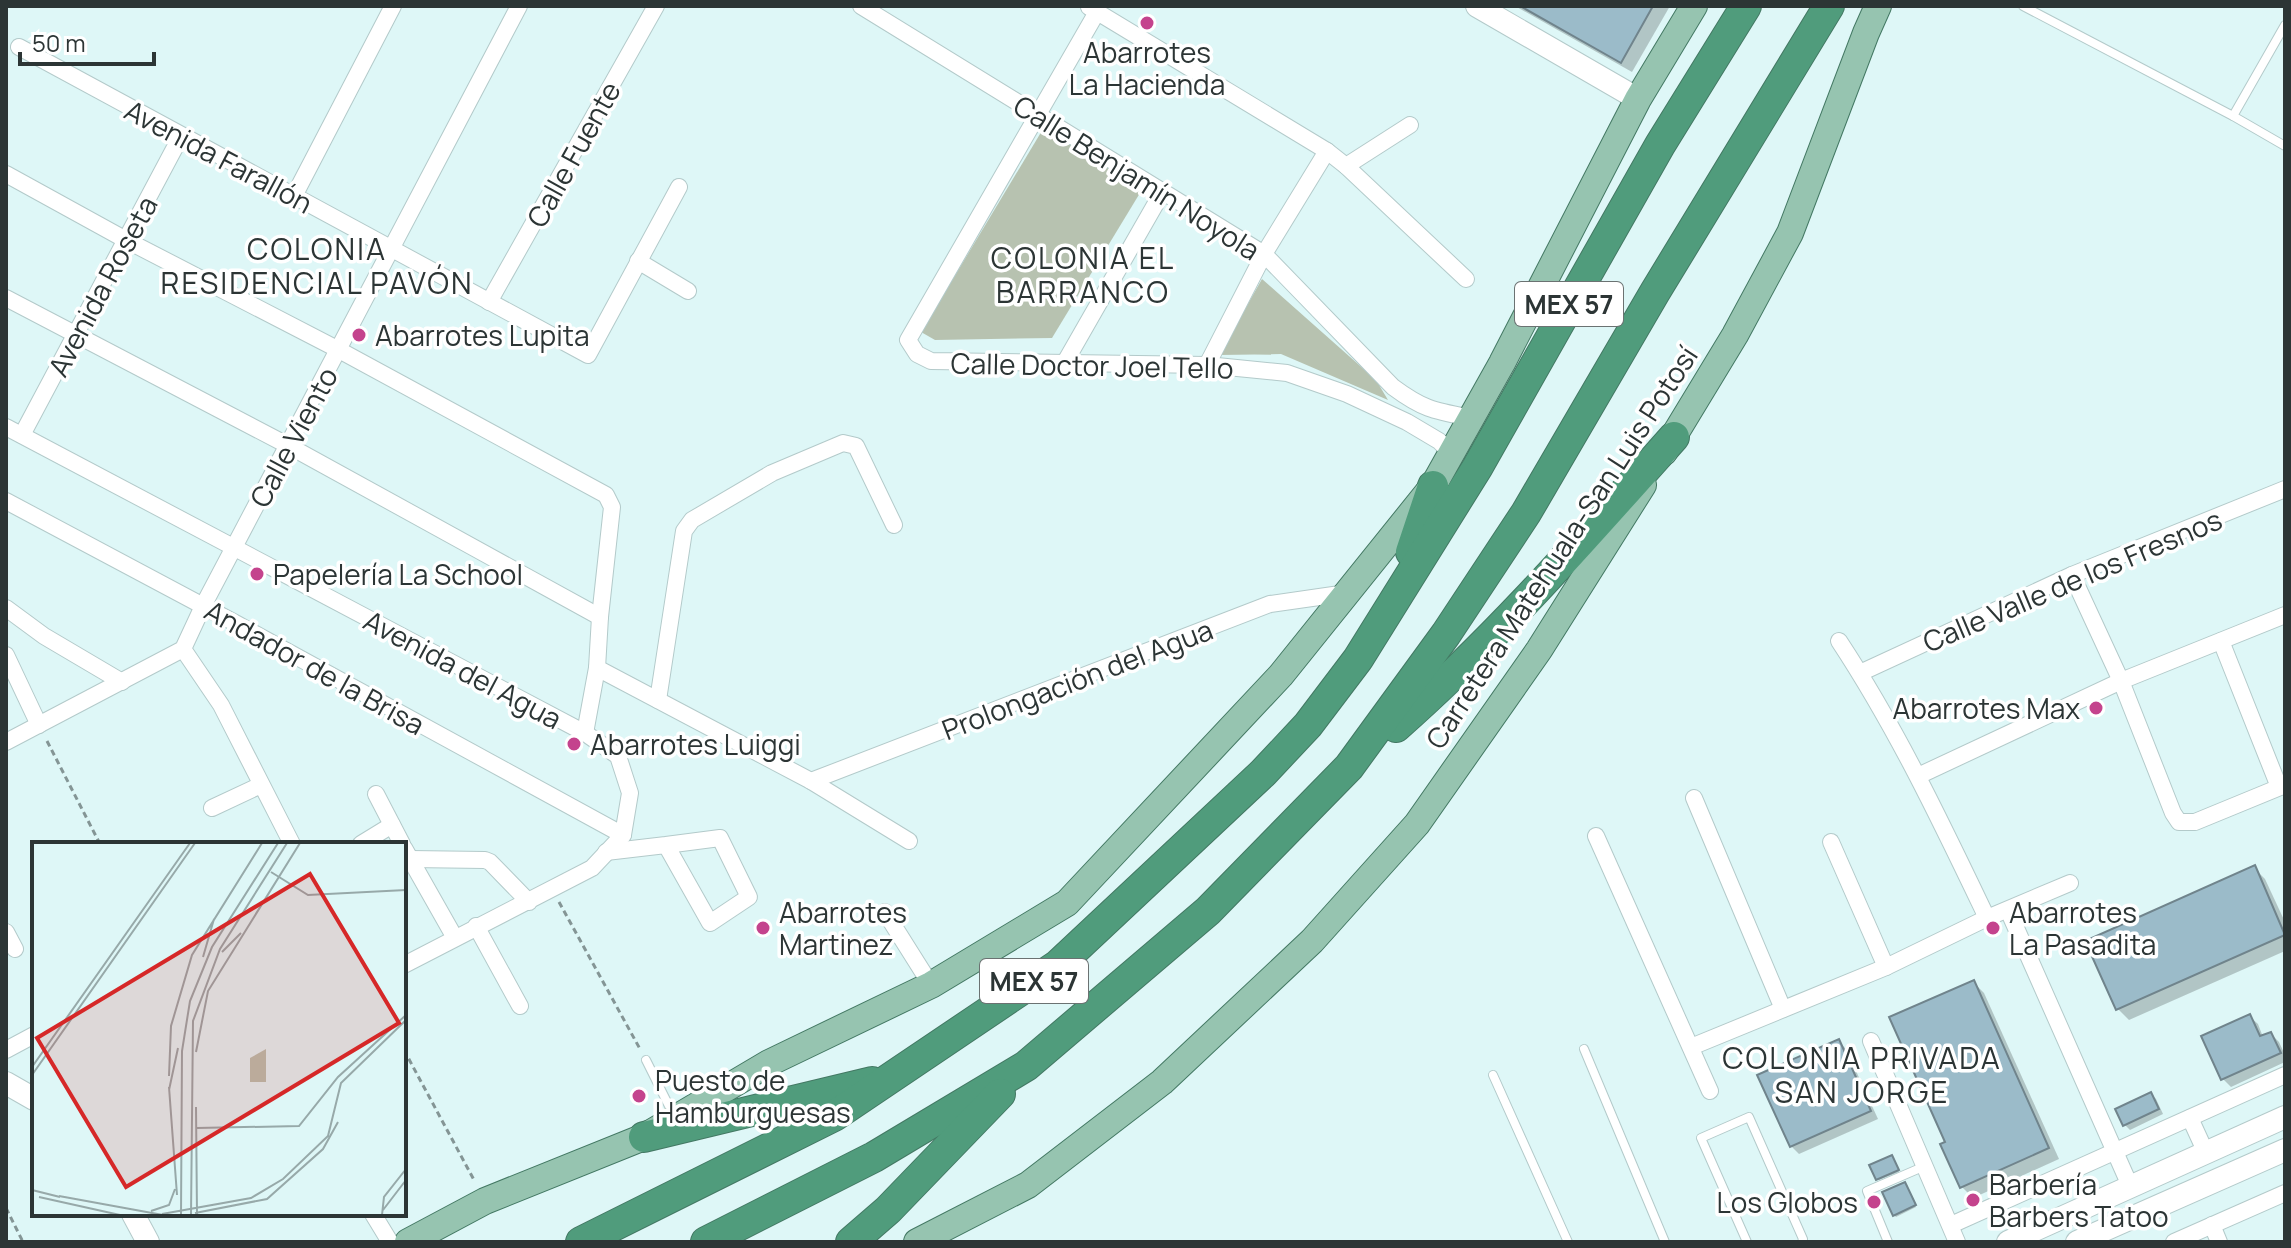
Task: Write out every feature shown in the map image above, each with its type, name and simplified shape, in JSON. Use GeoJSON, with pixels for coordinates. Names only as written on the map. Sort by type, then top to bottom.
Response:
{"type":"FeatureCollection","features":[{"type":"Feature","properties":{"kind":"highway","name":"MEX 57"},"geometry":{"type":"LineString","coordinates":[[581,1242],[834,1116],[1058,965],[1233,802],[1308,725],[1358,659],[1477,468],[1660,145],[1746,6]]}},
{"type":"Feature","properties":{"kind":"highway","name":"MEX 57"},"geometry":{"type":"LineString","coordinates":[[706,1242],[874,1157],[1026,1066],[1208,911],[1349,767],[1446,634],[1526,513],[1655,292],[1829,6]]}},
{"type":"Feature","properties":{"kind":"highway"},"geometry":{"type":"LineString","coordinates":[[1349,767],[1409,716],[1489,638],[1674,437]]}},
{"type":"Feature","properties":{"kind":"highway"},"geometry":{"type":"LineString","coordinates":[[1393,603],[1433,486]]}},
{"type":"Feature","properties":{"kind":"highway"},"geometry":{"type":"LineString","coordinates":[[851,1242],[888,1210],[1026,1066]]}},
{"type":"Feature","properties":{"kind":"highway"},"geometry":{"type":"LineString","coordinates":[[644,1137],[890,1078]]}},
{"type":"Feature","properties":{"kind":"main road"},"geometry":{"type":"LineString","coordinates":[[408,1242],[485,1201],[644,1137],[769,1063],[931,985],[1067,903],[1281,675],[1433,486],[1472,418],[1638,99],[1694,6]]}},
{"type":"Feature","properties":{"kind":"main road","name":"Carretera Matehuala-San Luis Potosí"},"geometry":{"type":"LineString","coordinates":[[917,1242],[1028,1185],[1162,1082],[1312,941],[1417,824],[1539,650],[1735,335],[1790,233],[1878,6]]}},
{"type":"Feature","properties":{"kind":"street"},"geometry":{"type":"LineString","coordinates":[[294,196],[393,6]]}},
{"type":"Feature","properties":{"kind":"street","name":"Calle Viento"},"geometry":{"type":"LineString","coordinates":[[183,649],[519,6]]}},
{"type":"Feature","properties":{"kind":"street","name":"Calle Fuente"},"geometry":{"type":"LineString","coordinates":[[489,302],[656,6]]}},
{"type":"Feature","properties":{"kind":"street","name":"Calle Benjamín Noyola"},"geometry":{"type":"LineString","coordinates":[[861,6],[1264,254],[1393,387],[1414,403],[1429,410],[1472,418]]}},
{"type":"Feature","properties":{"kind":"street"},"geometry":{"type":"LineString","coordinates":[[1477,6],[1638,99]]}},
{"type":"Feature","properties":{"kind":"street"},"geometry":{"type":"LineString","coordinates":[[1092,9],[1327,151],[1466,279]]}},
{"type":"Feature","properties":{"kind":"street","name":"Calle Doctor Joel Tello"},"geometry":{"type":"LineString","coordinates":[[1092,9],[1038,114],[908,340],[917,354],[931,361],[1207,365],[1287,373],[1347,394],[1423,431],[1452,454]]}},
{"type":"Feature","properties":{"kind":"street","name":"Avenida Farallón"},"geometry":{"type":"LineString","coordinates":[[19,47],[588,355],[638,261]]}},
{"type":"Feature","properties":{"kind":"street"},"geometry":{"type":"LineString","coordinates":[[1346,166],[1410,125]]}},
{"type":"Feature","properties":{"kind":"street","name":"Avenida Roseta"},"geometry":{"type":"LineString","coordinates":[[22,435],[181,136]]}},
{"type":"Feature","properties":{"kind":"street"},"geometry":{"type":"LineString","coordinates":[[1207,365],[1264,254],[1327,151]]}},
{"type":"Feature","properties":{"kind":"street"},"geometry":{"type":"LineString","coordinates":[[6,174],[606,495],[612,507],[597,668],[585,733]]}},
{"type":"Feature","properties":{"kind":"street"},"geometry":{"type":"LineString","coordinates":[[679,187],[638,261],[688,291]]}},
{"type":"Feature","properties":{"kind":"street"},"geometry":{"type":"LineString","coordinates":[[1064,364],[1163,191]]}},
{"type":"Feature","properties":{"kind":"street"},"geometry":{"type":"LineString","coordinates":[[6,298],[289,446],[600,617]]}},
{"type":"Feature","properties":{"kind":"street","name":"Avenida del Agua"},"geometry":{"type":"LineString","coordinates":[[6,427],[585,733],[618,756],[630,793],[623,835]]}},
{"type":"Feature","properties":{"kind":"street"},"geometry":{"type":"LineString","coordinates":[[658,700],[684,531],[692,520],[772,473],[843,443],[856,446],[894,525]]}},
{"type":"Feature","properties":{"kind":"street","name":"Calle Valle de los Fresnos"},"geometry":{"type":"LineString","coordinates":[[1860,673],[2072,575],[2285,489]]}},
{"type":"Feature","properties":{"kind":"street","name":"Andador de la Brisa"},"geometry":{"type":"LineString","coordinates":[[6,501],[623,835]]}},
{"type":"Feature","properties":{"kind":"street"},"geometry":{"type":"LineString","coordinates":[[2072,575],[2121,681],[2179,822],[2195,822],[2282,786],[2221,641]]}},
{"type":"Feature","properties":{"kind":"street","name":"Prolongación del Agua"},"geometry":{"type":"LineString","coordinates":[[811,781],[1270,604],[1347,593]]}},
{"type":"Feature","properties":{"kind":"street"},"geometry":{"type":"LineString","coordinates":[[6,608],[44,636],[122,682]]}},
{"type":"Feature","properties":{"kind":"street"},"geometry":{"type":"LineString","coordinates":[[1918,776],[2121,681],[2285,615]]}},
{"type":"Feature","properties":{"kind":"street"},"geometry":{"type":"LineString","coordinates":[[1839,641],[1918,776],[1987,918]]}},
{"type":"Feature","properties":{"kind":"street"},"geometry":{"type":"LineString","coordinates":[[6,742],[183,649],[221,705],[291,842]]}},
{"type":"Feature","properties":{"kind":"street"},"geometry":{"type":"LineString","coordinates":[[6,655],[39,725]]}},
{"type":"Feature","properties":{"kind":"street"},"geometry":{"type":"LineString","coordinates":[[597,668],[811,781],[909,841]]}},
{"type":"Feature","properties":{"kind":"street"},"geometry":{"type":"LineString","coordinates":[[212,808],[261,785]]}},
{"type":"Feature","properties":{"kind":"street"},"geometry":{"type":"LineString","coordinates":[[376,794],[401,842]]}},
{"type":"Feature","properties":{"kind":"street"},"geometry":{"type":"LineString","coordinates":[[1694,798],[1783,1009]]}},
{"type":"Feature","properties":{"kind":"street"},"geometry":{"type":"LineString","coordinates":[[364,842],[392,825]]}},
{"type":"Feature","properties":{"kind":"street"},"geometry":{"type":"LineString","coordinates":[[406,964],[592,868],[623,835]]}},
{"type":"Feature","properties":{"kind":"street"},"geometry":{"type":"LineString","coordinates":[[1596,836],[1710,1091]]}},
{"type":"Feature","properties":{"kind":"street"},"geometry":{"type":"LineString","coordinates":[[606,852],[720,838],[749,897],[710,923],[666,845]]}},
{"type":"Feature","properties":{"kind":"street"},"geometry":{"type":"LineString","coordinates":[[1831,842],[1886,967]]}},
{"type":"Feature","properties":{"kind":"street"},"geometry":{"type":"LineString","coordinates":[[406,850],[490,862],[529,902]]}},
{"type":"Feature","properties":{"kind":"street"},"geometry":{"type":"LineString","coordinates":[[406,852],[455,938]]}},
{"type":"Feature","properties":{"kind":"street"},"geometry":{"type":"LineString","coordinates":[[1691,1047],[1886,967],[1987,918],[2070,883]]}},
{"type":"Feature","properties":{"kind":"street"},"geometry":{"type":"LineString","coordinates":[[2008,910],[2131,1188]]}},
{"type":"Feature","properties":{"kind":"street"},"geometry":{"type":"LineString","coordinates":[[885,912],[931,985]]}},
{"type":"Feature","properties":{"kind":"street"},"geometry":{"type":"LineString","coordinates":[[476,926],[520,1006]]}},
{"type":"Feature","properties":{"kind":"street"},"geometry":{"type":"LineString","coordinates":[[6,932],[15,949]]}},
{"type":"Feature","properties":{"kind":"street"},"geometry":{"type":"LineString","coordinates":[[6,1050],[32,1036]]}},
{"type":"Feature","properties":{"kind":"street"},"geometry":{"type":"LineString","coordinates":[[1871,1041],[1957,1242]]}},
{"type":"Feature","properties":{"kind":"street"},"geometry":{"type":"LineString","coordinates":[[1951,1225],[2285,1075]]}},
{"type":"Feature","properties":{"kind":"street"},"geometry":{"type":"LineString","coordinates":[[6,1083],[32,1098]]}},
{"type":"Feature","properties":{"kind":"street"},"geometry":{"type":"LineString","coordinates":[[2008,1242],[2285,1117]]}},
{"type":"Feature","properties":{"kind":"street"},"geometry":{"type":"LineString","coordinates":[[2190,1118],[2206,1153]]}},
{"type":"Feature","properties":{"kind":"street"},"geometry":{"type":"LineString","coordinates":[[2077,1242],[2285,1150]]}},
{"type":"Feature","properties":{"kind":"street"},"geometry":{"type":"LineString","coordinates":[[2174,1242],[2285,1193]]}},
{"type":"Feature","properties":{"kind":"street"},"geometry":{"type":"LineString","coordinates":[[134,1216],[148,1242]]}},
{"type":"Feature","properties":{"kind":"street"},"geometry":{"type":"LineString","coordinates":[[374,1216],[390,1242]]}},
{"type":"Feature","properties":{"kind":"street"},"geometry":{"type":"LineString","coordinates":[[2212,1225],[2219,1242]]}},
{"type":"Feature","properties":{"kind":"lane"},"geometry":{"type":"LineString","coordinates":[[2023,6],[2285,146]]}},
{"type":"Feature","properties":{"kind":"lane"},"geometry":{"type":"LineString","coordinates":[[2233,116],[2285,25]]}},
{"type":"Feature","properties":{"kind":"lane"},"geometry":{"type":"LineString","coordinates":[[1584,1049],[1665,1242]]}},
{"type":"Feature","properties":{"kind":"lane"},"geometry":{"type":"LineString","coordinates":[[646,1060],[675,1118]]}},
{"type":"Feature","properties":{"kind":"lane"},"geometry":{"type":"LineString","coordinates":[[1493,1075],[1568,1242]]}},
{"type":"Feature","properties":{"kind":"lane"},"geometry":{"type":"LineString","coordinates":[[1747,1242],[1701,1138],[1749,1117],[1802,1242]]}},
{"type":"Feature","properties":{"kind":"lane"},"geometry":{"type":"LineString","coordinates":[[1888,1242],[1867,1191],[1925,1166]]}},
{"type":"Feature","properties":{"kind":"path"},"geometry":{"type":"LineString","coordinates":[[39,725],[99,842]]}},
{"type":"Feature","properties":{"kind":"path"},"geometry":{"type":"LineString","coordinates":[[551,889],[646,1060]]}},
{"type":"Feature","properties":{"kind":"path"},"geometry":{"type":"LineString","coordinates":[[406,1054],[485,1201]]}},
{"type":"Feature","properties":{"kind":"path"},"geometry":{"type":"LineString","coordinates":[[6,1208],[23,1242]]}},
{"type":"Feature","properties":{"kind":"green space"},"geometry":{"type":"Polygon","coordinates":[[[1043,129],[1143,188],[1052,338],[935,340],[921,332],[1043,129]]]}},
{"type":"Feature","properties":{"kind":"green space"},"geometry":{"type":"Polygon","coordinates":[[[1262,279],[1376,380],[1388,400],[1281,354],[1219,355],[1262,279]]]}},
{"type":"Feature","properties":{"kind":"building"},"geometry":{"type":"Polygon","coordinates":[[[1520,6],[1653,6],[1621,63],[1520,6]]]}},
{"type":"Feature","properties":{"kind":"building"},"geometry":{"type":"Polygon","coordinates":[[[2255,865],[2285,935],[2116,1010],[2085,941],[2255,865]]]}},
{"type":"Feature","properties":{"kind":"building"},"geometry":{"type":"Polygon","coordinates":[[[1974,980],[2049,1148],[1960,1188],[1940,1144],[1945,1142],[1889,1017],[1974,980]]]}},
{"type":"Feature","properties":{"kind":"building"},"geometry":{"type":"Polygon","coordinates":[[[2250,1014],[2260,1036],[2271,1032],[2281,1053],[2221,1080],[2201,1036],[2250,1014]]]}},
{"type":"Feature","properties":{"kind":"building"},"geometry":{"type":"Polygon","coordinates":[[[1839,1039],[1871,1111],[1790,1147],[1757,1075],[1839,1039]]]}},
{"type":"Feature","properties":{"kind":"building"},"geometry":{"type":"Polygon","coordinates":[[[2151,1092],[2159,1109],[2123,1126],[2115,1109],[2151,1092]]]}},
{"type":"Feature","properties":{"kind":"building"},"geometry":{"type":"Polygon","coordinates":[[[1892,1155],[1899,1170],[1876,1180],[1869,1165],[1892,1155]]]}},
{"type":"Feature","properties":{"kind":"building"},"geometry":{"type":"Polygon","coordinates":[[[1905,1182],[1916,1205],[1893,1216],[1882,1192],[1905,1182]]]}},
{"type":"Feature","properties":{"kind":"place","name":"Abarrotes La Hacienda"},"geometry":{"type":"Point","coordinates":[1147,23]}},
{"type":"Feature","properties":{"kind":"place","name":"Abarrotes Lupita"},"geometry":{"type":"Point","coordinates":[359,335]}},
{"type":"Feature","properties":{"kind":"place","name":"Papelería La School"},"geometry":{"type":"Point","coordinates":[257,574]}},
{"type":"Feature","properties":{"kind":"place","name":"Abarrotes Max"},"geometry":{"type":"Point","coordinates":[2096,708]}},
{"type":"Feature","properties":{"kind":"place","name":"Abarrotes Luiggi"},"geometry":{"type":"Point","coordinates":[574,744]}},
{"type":"Feature","properties":{"kind":"place","name":"Abarrotes Martinez"},"geometry":{"type":"Point","coordinates":[763,928]}},
{"type":"Feature","properties":{"kind":"place","name":"Abarrotes La Pasadita"},"geometry":{"type":"Point","coordinates":[1993,928]}},
{"type":"Feature","properties":{"kind":"place","name":"Puesto de Hamburguesas"},"geometry":{"type":"Point","coordinates":[639,1096]}},
{"type":"Feature","properties":{"kind":"place","name":"Barbería Barbers Tatoo"},"geometry":{"type":"Point","coordinates":[1973,1200]}},
{"type":"Feature","properties":{"kind":"place","name":"Los Globos"},"geometry":{"type":"Point","coordinates":[1874,1202]}},
{"type":"Feature","properties":{"kind":"district","name":"COLONIA RESIDENCIAL PAVÓN"},"geometry":{"type":"Point","coordinates":[317,265]}},
{"type":"Feature","properties":{"kind":"district","name":"COLONIA EL BARRANCO"},"geometry":{"type":"Point","coordinates":[1083,274]}},
{"type":"Feature","properties":{"kind":"district","name":"COLONIA PRIVADA SAN JORGE"},"geometry":{"type":"Point","coordinates":[1862,1074]}}]}
